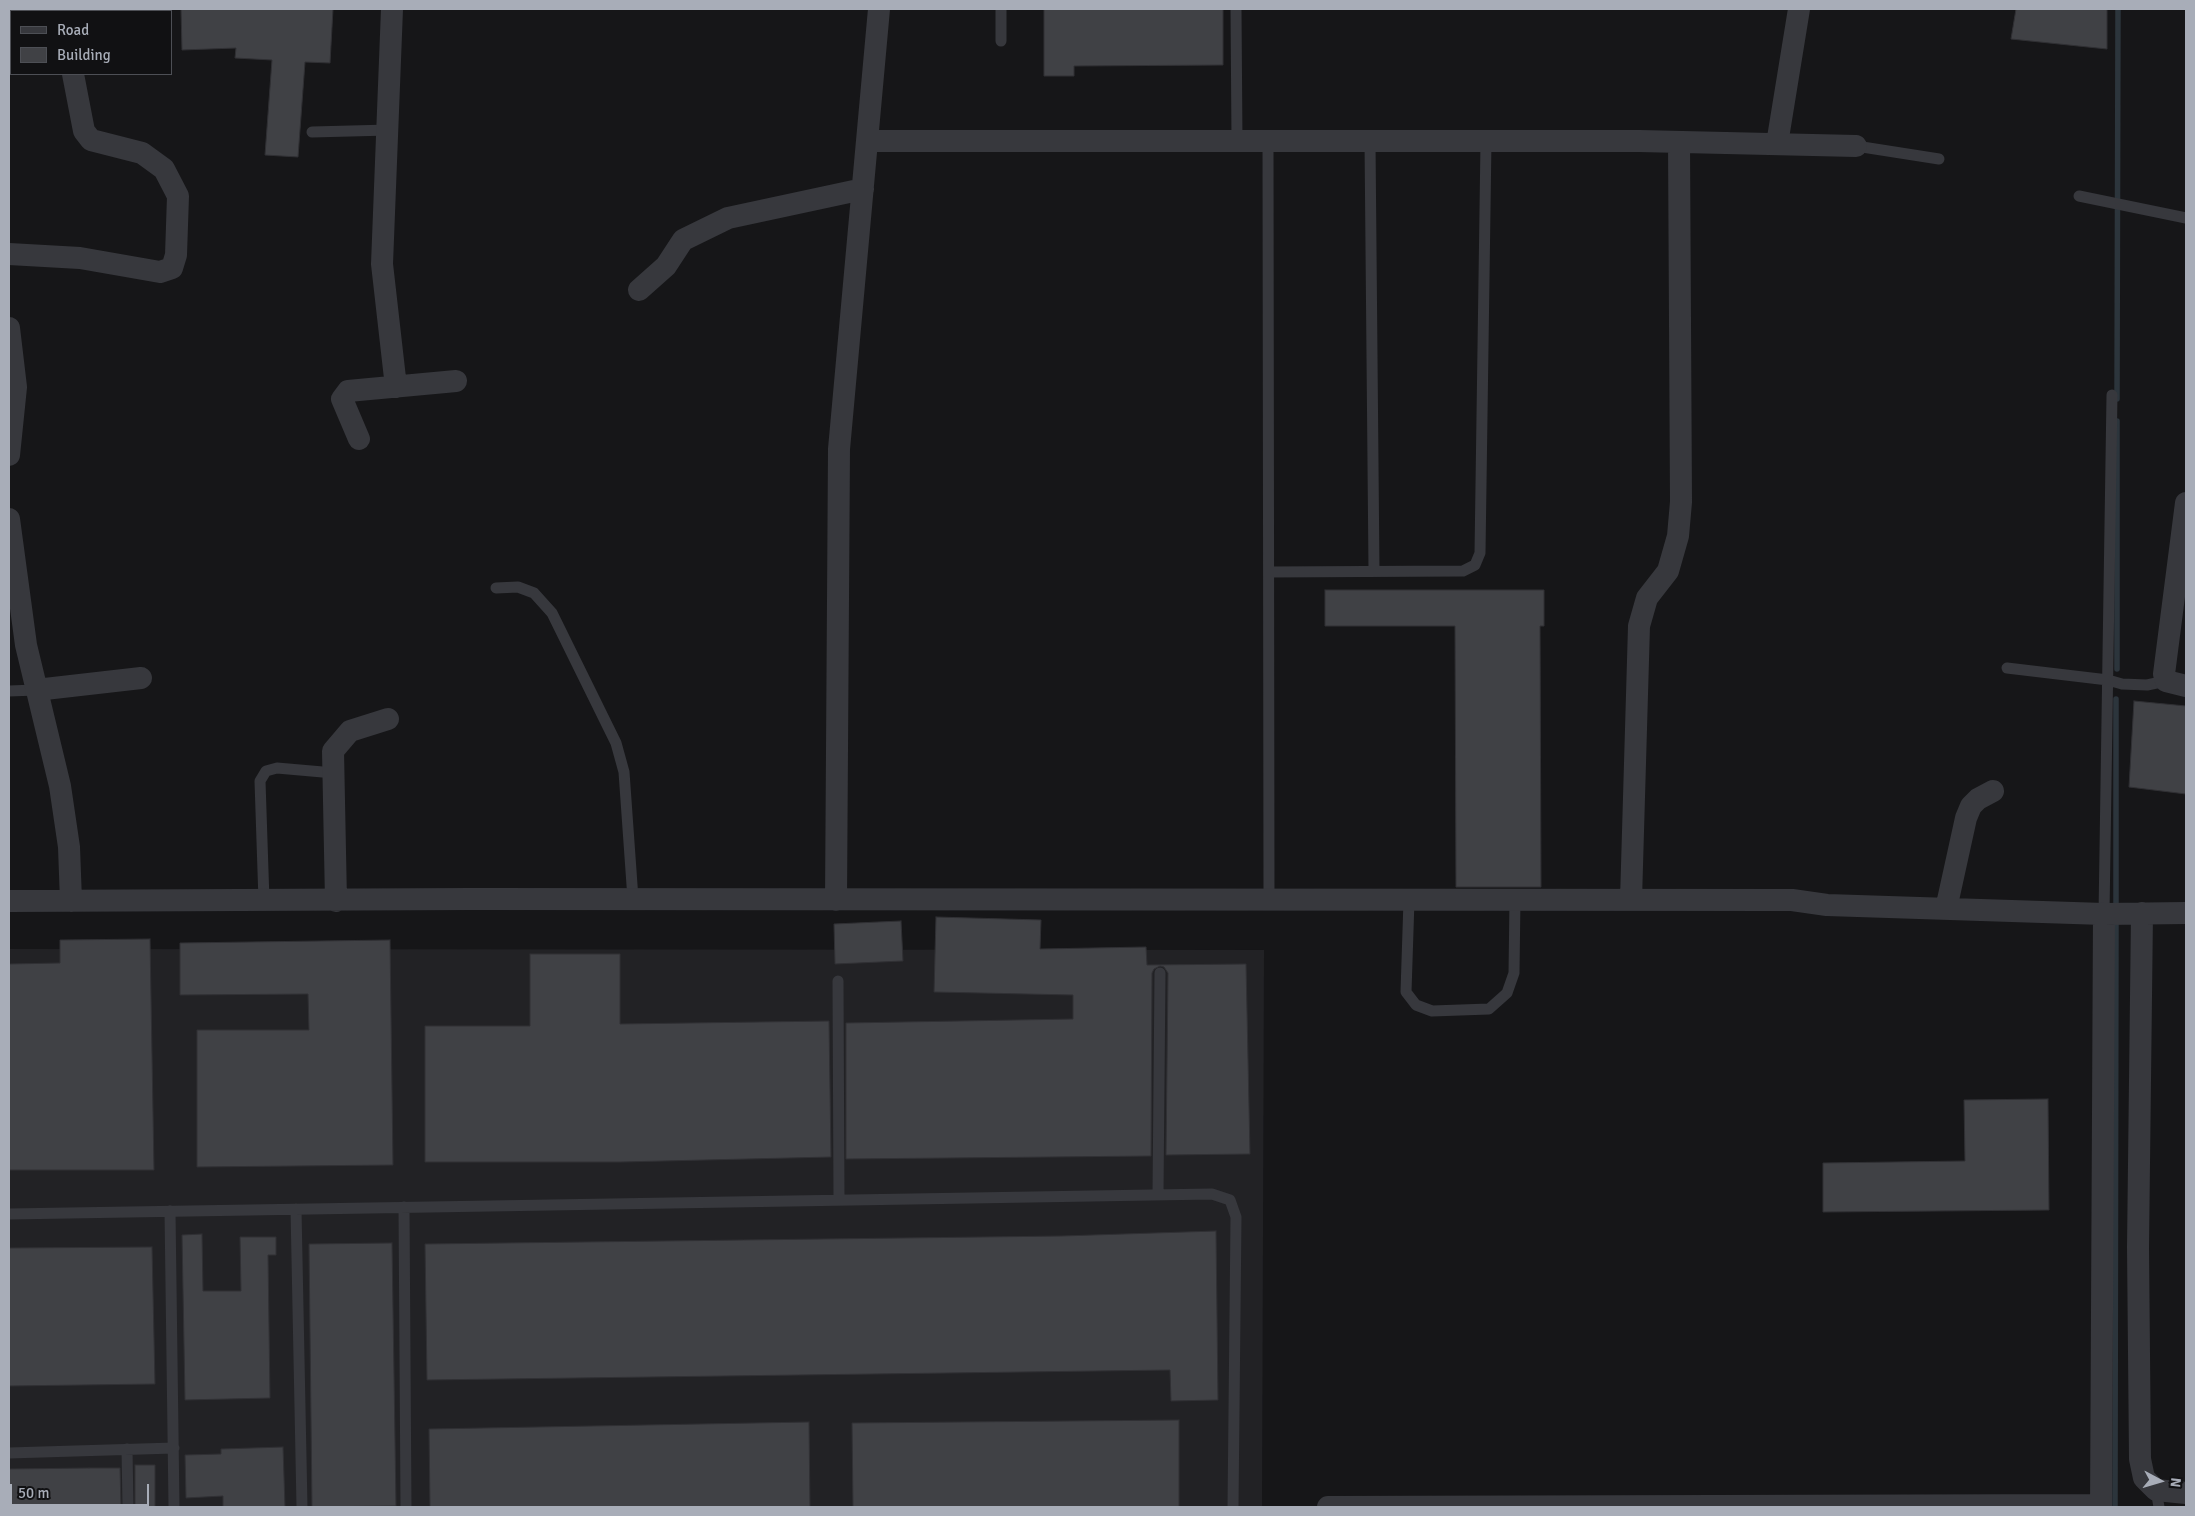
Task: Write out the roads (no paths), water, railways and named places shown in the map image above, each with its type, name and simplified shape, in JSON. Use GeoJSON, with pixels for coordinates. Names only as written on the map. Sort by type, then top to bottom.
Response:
{"type":"FeatureCollection","features":[{"type":"Feature","properties":{"kind":"street"},"geometry":{"type":"LineString","coordinates":[[392,9],[389,130],[382,264],[396,387]]}},
{"type":"Feature","properties":{"kind":"street"},"geometry":{"type":"LineString","coordinates":[[836,900],[839,449],[868,141],[878,9]]}},
{"type":"Feature","properties":{"kind":"street"},"geometry":{"type":"LineString","coordinates":[[1776,144],[1799,9]]}},
{"type":"Feature","properties":{"kind":"street"},"geometry":{"type":"LineString","coordinates":[[9,254],[80,258],[160,272],[172,268],[176,255],[178,196],[175,189],[164,169],[142,153],[91,140],[84,131],[72,75]]}},
{"type":"Feature","properties":{"kind":"street"},"geometry":{"type":"LineString","coordinates":[[868,141],[1486,141],[1679,142],[1856,146]]}},
{"type":"Feature","properties":{"kind":"street"},"geometry":{"type":"LineString","coordinates":[[1631,900],[1639,626],[1647,598],[1668,571],[1678,536],[1681,502],[1679,142]]}},
{"type":"Feature","properties":{"kind":"street"},"geometry":{"type":"LineString","coordinates":[[639,290],[666,266],[683,240],[728,218],[863,189]]}},
{"type":"Feature","properties":{"kind":"street"},"geometry":{"type":"LineString","coordinates":[[9,328],[11,361],[16,387],[9,455]]}},
{"type":"Feature","properties":{"kind":"street"},"geometry":{"type":"LineString","coordinates":[[358,439],[342,399],[348,391],[456,381]]}},
{"type":"Feature","properties":{"kind":"street"},"geometry":{"type":"LineString","coordinates":[[2176,684],[2164,674],[2186,503]]}},
{"type":"Feature","properties":{"kind":"street"},"geometry":{"type":"LineString","coordinates":[[10,532],[26,645],[60,786],[69,847],[72,901]]}},
{"type":"Feature","properties":{"kind":"street"},"geometry":{"type":"LineString","coordinates":[[36,690],[141,678]]}},
{"type":"Feature","properties":{"kind":"street"},"geometry":{"type":"LineString","coordinates":[[336,901],[333,750],[350,731],[388,719]]}},
{"type":"Feature","properties":{"kind":"street"},"geometry":{"type":"LineString","coordinates":[[1946,909],[1966,818],[1971,806],[1978,799],[1992,791]]}},
{"type":"Feature","properties":{"kind":"street"},"geometry":{"type":"LineString","coordinates":[[9,901],[633,899],[1792,900],[1827,906],[2108,914],[2186,913]]}},
{"type":"Feature","properties":{"kind":"street"},"geometry":{"type":"LineString","coordinates":[[2139,913],[2138,1247],[2140,1450],[2144,1478],[2157,1499],[2186,1493]]}},
{"type":"Feature","properties":{"kind":"street"},"geometry":{"type":"LineString","coordinates":[[1328,1507],[2101,1506],[2108,914]]}},
{"type":"Feature","properties":{"kind":"lane"},"geometry":{"type":"LineString","coordinates":[[1001,9],[1001,41]]}},
{"type":"Feature","properties":{"kind":"lane"},"geometry":{"type":"LineString","coordinates":[[1236,9],[1237,141]]}},
{"type":"Feature","properties":{"kind":"lane"},"geometry":{"type":"LineString","coordinates":[[312,132],[389,130]]}},
{"type":"Feature","properties":{"kind":"lane"},"geometry":{"type":"LineString","coordinates":[[1268,141],[1269,899]]}},
{"type":"Feature","properties":{"kind":"lane"},"geometry":{"type":"LineString","coordinates":[[1370,141],[1374,571]]}},
{"type":"Feature","properties":{"kind":"lane"},"geometry":{"type":"LineString","coordinates":[[1269,572],[1463,571],[1475,565],[1480,553],[1486,141]]}},
{"type":"Feature","properties":{"kind":"lane"},"geometry":{"type":"LineString","coordinates":[[1856,146],[1939,159]]}},
{"type":"Feature","properties":{"kind":"lane"},"geometry":{"type":"LineString","coordinates":[[2079,196],[2186,218]]}},
{"type":"Feature","properties":{"kind":"lane"},"geometry":{"type":"LineString","coordinates":[[2108,914],[2108,680],[2112,395]]}},
{"type":"Feature","properties":{"kind":"lane"},"geometry":{"type":"LineString","coordinates":[[496,588],[518,587],[534,593],[552,612],[616,743],[624,772],[633,899]]}},
{"type":"Feature","properties":{"kind":"lane"},"geometry":{"type":"LineString","coordinates":[[2007,668],[2108,680],[2122,684],[2176,684]]}},
{"type":"Feature","properties":{"kind":"lane"},"geometry":{"type":"LineString","coordinates":[[9,691],[36,690]]}},
{"type":"Feature","properties":{"kind":"lane"},"geometry":{"type":"LineString","coordinates":[[264,901],[260,781],[266,771],[277,768],[334,773]]}},
{"type":"Feature","properties":{"kind":"lane"},"geometry":{"type":"LineString","coordinates":[[1409,900],[1406,992],[1416,1005],[1432,1011],[1489,1009],[1507,993],[1514,973],[1515,899]]}},
{"type":"Feature","properties":{"kind":"lane"},"geometry":{"type":"LineString","coordinates":[[1158,1194],[1160,973]]}},
{"type":"Feature","properties":{"kind":"lane"},"geometry":{"type":"LineString","coordinates":[[838,981],[839,1200]]}},
{"type":"Feature","properties":{"kind":"lane"},"geometry":{"type":"LineString","coordinates":[[9,1214],[1212,1194],[1230,1200],[1236,1216],[1233,1507]]}},
{"type":"Feature","properties":{"kind":"lane"},"geometry":{"type":"LineString","coordinates":[[404,1207],[406,1507]]}},
{"type":"Feature","properties":{"kind":"lane"},"geometry":{"type":"LineString","coordinates":[[296,1209],[302,1507]]}},
{"type":"Feature","properties":{"kind":"lane"},"geometry":{"type":"LineString","coordinates":[[170,1211],[174,1507]]}},
{"type":"Feature","properties":{"kind":"lane"},"geometry":{"type":"LineString","coordinates":[[9,1453],[174,1448]]}},
{"type":"Feature","properties":{"kind":"lane"},"geometry":{"type":"LineString","coordinates":[[127,1449],[128,1507]]}},
{"type":"Feature","properties":{"kind":"waterway"},"geometry":{"type":"LineString","coordinates":[[2117,399],[2118,9]]}},
{"type":"Feature","properties":{"kind":"waterway"},"geometry":{"type":"LineString","coordinates":[[2117,421],[2117,669]]}},
{"type":"Feature","properties":{"kind":"waterway"},"geometry":{"type":"LineString","coordinates":[[2116,699],[2116,909]]}},
{"type":"Feature","properties":{"kind":"waterway"},"geometry":{"type":"LineString","coordinates":[[2115,1507],[2116,918]]}}]}
